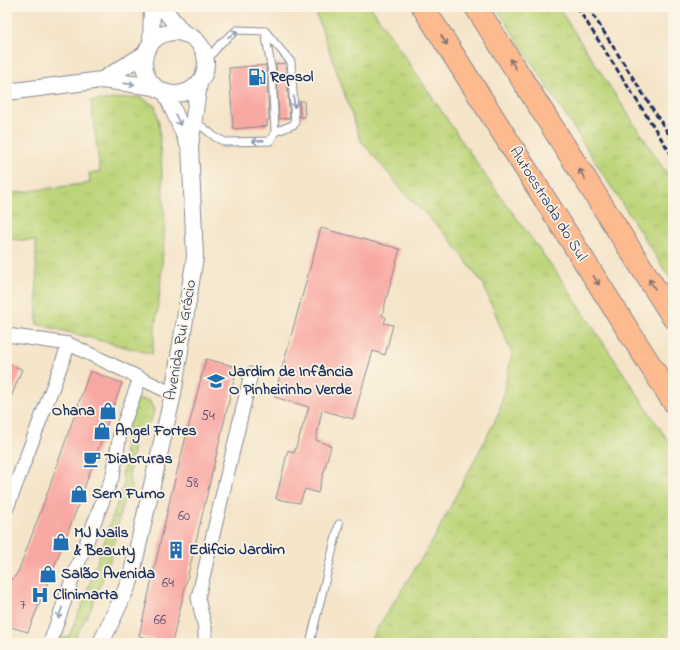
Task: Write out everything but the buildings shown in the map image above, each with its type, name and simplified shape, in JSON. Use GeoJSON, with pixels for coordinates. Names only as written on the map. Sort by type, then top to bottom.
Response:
{"type":"FeatureCollection","features":[{"type":"Feature","properties":{"kind":"highway","name":"Autoestrada do Sul"},"geometry":{"type":"LineString","coordinates":[[423,7],[673,401]]}},
{"type":"Feature","properties":{"kind":"highway"},"geometry":{"type":"LineString","coordinates":[[476,7],[673,317]]}},
{"type":"Feature","properties":{"kind":"street"},"geometry":{"type":"LineString","coordinates":[[152,7],[148,49],[144,66],[147,78],[160,90]]}},
{"type":"Feature","properties":{"kind":"street"},"geometry":{"type":"LineString","coordinates":[[162,7],[184,34]]}},
{"type":"Feature","properties":{"kind":"street"},"geometry":{"type":"LineString","coordinates":[[7,92],[102,80],[177,94],[189,91],[199,84],[204,73],[206,61],[202,49],[195,40],[184,34],[172,32],[160,36],[148,49],[102,80]]}},
{"type":"Feature","properties":{"kind":"street","name":"Avenida Rui Grácio"},"geometry":{"type":"LineString","coordinates":[[101,643],[130,581],[173,394],[195,257],[190,146],[199,84]]}},
{"type":"Feature","properties":{"kind":"street","name":"Avenida Rui Grácio"},"geometry":{"type":"LineString","coordinates":[[160,90],[190,146]]}},
{"type":"Feature","properties":{"kind":"street"},"geometry":{"type":"LineString","coordinates":[[7,336],[69,344],[173,394]]}},
{"type":"Feature","properties":{"kind":"street"},"geometry":{"type":"LineString","coordinates":[[7,508],[69,344]]}},
{"type":"Feature","properties":{"kind":"street"},"geometry":{"type":"LineString","coordinates":[[205,643],[205,628],[198,598],[251,374]]}},
{"type":"Feature","properties":{"kind":"street"},"geometry":{"type":"LineString","coordinates":[[50,643],[83,551],[113,475],[120,434],[140,378]]}},
{"type":"Feature","properties":{"kind":"lane"},"geometry":{"type":"LineString","coordinates":[[206,61],[221,43],[237,30],[265,30]]}},
{"type":"Feature","properties":{"kind":"lane"},"geometry":{"type":"LineString","coordinates":[[194,119],[215,137],[225,142],[270,141],[275,132],[272,73],[265,30]]}},
{"type":"Feature","properties":{"kind":"lane"},"geometry":{"type":"LineString","coordinates":[[265,30],[291,62],[295,124],[275,132]]}},
{"type":"Feature","properties":{"kind":"lane"},"geometry":{"type":"LineString","coordinates":[[310,643],[339,524]]}},
{"type":"Feature","properties":{"kind":"green space"},"geometry":{"type":"Polygon","coordinates":[[[314,7],[371,7],[487,178],[557,273],[673,448],[673,643],[368,643],[433,540],[499,413],[512,354],[483,284],[449,238],[410,199],[361,141],[314,7]]]}},
{"type":"Feature","properties":{"kind":"green space"},"geometry":{"type":"Polygon","coordinates":[[[496,7],[558,7],[673,183],[673,283],[496,7]]]}},
{"type":"Feature","properties":{"kind":"green space"},"geometry":{"type":"Polygon","coordinates":[[[140,97],[155,106],[159,123],[165,225],[160,290],[152,354],[37,324],[36,241],[7,239],[7,194],[90,183],[89,173],[100,172],[91,101],[140,97]]]}},
{"type":"Feature","properties":{"kind":"green space"},"geometry":{"type":"Polygon","coordinates":[[[137,399],[149,400],[154,410],[151,421],[135,438],[129,477],[133,494],[123,502],[111,557],[91,609],[72,643],[59,643],[60,639],[69,636],[84,600],[122,489],[124,482],[122,475],[125,463],[125,432],[137,399]]]}},
{"type":"Feature","properties":{"kind":"railway"},"geometry":{"type":"LineString","coordinates":[[577,7],[673,157]]}},
{"type":"Feature","properties":{"kind":"railway"},"geometry":{"type":"LineString","coordinates":[[588,7],[673,141]]}},
{"type":"Feature","properties":{"kind":"place","name":"Repsol"},"geometry":{"type":"Point","coordinates":[257,77]}},
{"type":"Feature","properties":{"kind":"place","name":"Jardim de Infância O Pinheirinho Verde"},"geometry":{"type":"Point","coordinates":[216,381]}},
{"type":"Feature","properties":{"kind":"place","name":"Ohana"},"geometry":{"type":"Point","coordinates":[108,411]}},
{"type":"Feature","properties":{"kind":"place","name":"Angel Fortes"},"geometry":{"type":"Point","coordinates":[102,431]}},
{"type":"Feature","properties":{"kind":"place","name":"Diabruras"},"geometry":{"type":"Point","coordinates":[92,459]}},
{"type":"Feature","properties":{"kind":"place","name":"Sem Fumo"},"geometry":{"type":"Point","coordinates":[79,494]}},
{"type":"Feature","properties":{"kind":"place","name":"MJ Nails & Beauty"},"geometry":{"type":"Point","coordinates":[61,542]}},
{"type":"Feature","properties":{"kind":"place","name":"Edifcio Jardim"},"geometry":{"type":"Point","coordinates":[176,550]}},
{"type":"Feature","properties":{"kind":"place","name":"Salão Avenida"},"geometry":{"type":"Point","coordinates":[48,574]}},
{"type":"Feature","properties":{"kind":"place","name":"Clinimarta"},"geometry":{"type":"Point","coordinates":[40,595]}}]}
